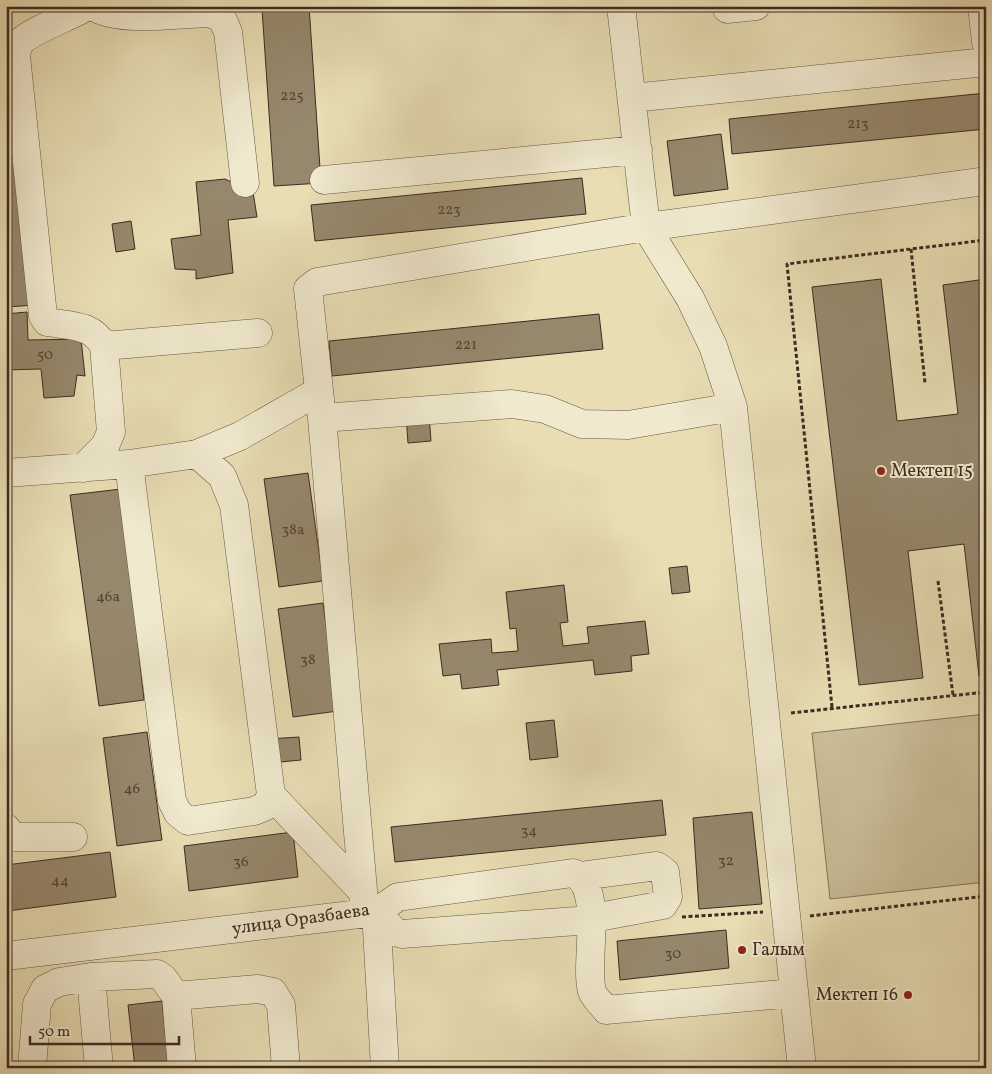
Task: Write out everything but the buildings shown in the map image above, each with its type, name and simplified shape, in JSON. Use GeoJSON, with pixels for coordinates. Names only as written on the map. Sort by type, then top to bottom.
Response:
{"type":"FeatureCollection","features":[{"type":"Feature","properties":{"kind":"street"},"geometry":{"type":"LineString","coordinates":[[83,468],[104,446],[111,432],[104,346],[98,334],[88,329],[47,322],[43,316],[16,56],[19,45],[26,37],[88,6]]}},
{"type":"Feature","properties":{"kind":"street"},"geometry":{"type":"LineString","coordinates":[[92,6],[103,13],[125,15],[209,13],[222,18],[228,32],[245,183]]}},
{"type":"Feature","properties":{"kind":"street"},"geometry":{"type":"LineString","coordinates":[[621,6],[646,227],[690,298],[709,338],[733,407],[802,1068]]}},
{"type":"Feature","properties":{"kind":"street"},"geometry":{"type":"LineString","coordinates":[[727,9],[756,6]]}},
{"type":"Feature","properties":{"kind":"street"},"geometry":{"type":"LineString","coordinates":[[982,6],[986,42]]}},
{"type":"Feature","properties":{"kind":"street"},"geometry":{"type":"LineString","coordinates":[[632,98],[986,62]]}},
{"type":"Feature","properties":{"kind":"street"},"geometry":{"type":"LineString","coordinates":[[324,180],[638,150]]}},
{"type":"Feature","properties":{"kind":"street"},"geometry":{"type":"LineString","coordinates":[[385,1068],[308,289],[317,282],[646,227],[986,181]]}},
{"type":"Feature","properties":{"kind":"street"},"geometry":{"type":"LineString","coordinates":[[104,346],[258,333]]}},
{"type":"Feature","properties":{"kind":"street"},"geometry":{"type":"LineString","coordinates":[[6,473],[129,464],[198,454],[240,436],[319,391]]}},
{"type":"Feature","properties":{"kind":"street"},"geometry":{"type":"LineString","coordinates":[[322,418],[512,404],[545,410],[582,424],[628,424],[733,407]]}},
{"type":"Feature","properties":{"kind":"street"},"geometry":{"type":"LineString","coordinates":[[129,464],[172,801],[178,813],[188,821],[254,811],[266,806],[270,795],[234,504],[222,476],[198,454]]}},
{"type":"Feature","properties":{"kind":"street"},"geometry":{"type":"LineString","coordinates":[[270,795],[368,906],[394,931],[402,934],[568,922],[663,905]]}},
{"type":"Feature","properties":{"kind":"street"},"geometry":{"type":"LineString","coordinates":[[6,828],[14,837],[73,837]]}},
{"type":"Feature","properties":{"kind":"street","name":"улица Оразбаева"},"geometry":{"type":"LineString","coordinates":[[6,956],[368,906],[398,897],[573,873],[584,881],[657,866],[665,872],[668,897],[663,905]]}},
{"type":"Feature","properties":{"kind":"street"},"geometry":{"type":"LineString","coordinates":[[584,881],[591,917],[592,991],[606,1010],[793,993]]}},
{"type":"Feature","properties":{"kind":"street"},"geometry":{"type":"LineString","coordinates":[[32,1068],[36,1004],[45,989],[59,982],[157,974],[163,978],[176,996],[182,1068]]}},
{"type":"Feature","properties":{"kind":"street"},"geometry":{"type":"LineString","coordinates":[[91,978],[99,1068]]}},
{"type":"Feature","properties":{"kind":"street"},"geometry":{"type":"LineString","coordinates":[[176,996],[258,989],[274,992],[281,1005],[286,1068]]}},
{"type":"Feature","properties":{"kind":"path"},"geometry":{"type":"LineString","coordinates":[[832,707],[787,264],[986,240]]}},
{"type":"Feature","properties":{"kind":"path"},"geometry":{"type":"LineString","coordinates":[[911,249],[925,383]]}},
{"type":"Feature","properties":{"kind":"path"},"geometry":{"type":"LineString","coordinates":[[938,581],[953,695]]}},
{"type":"Feature","properties":{"kind":"path"},"geometry":{"type":"LineString","coordinates":[[791,712],[986,692]]}},
{"type":"Feature","properties":{"kind":"path"},"geometry":{"type":"LineString","coordinates":[[663,905],[672,917],[785,915],[986,896]]}},
{"type":"Feature","properties":{"kind":"shaded area"},"geometry":{"type":"Polygon","coordinates":[[[986,714],[986,882],[830,899],[812,733],[986,714]]]}},
{"type":"Feature","properties":{"kind":"place","name":"Мектеп 15"},"geometry":{"type":"Point","coordinates":[881,471]}},
{"type":"Feature","properties":{"kind":"place","name":"Галым"},"geometry":{"type":"Point","coordinates":[742,950]}},
{"type":"Feature","properties":{"kind":"place","name":"Мектеп 16"},"geometry":{"type":"Point","coordinates":[908,995]}}]}
